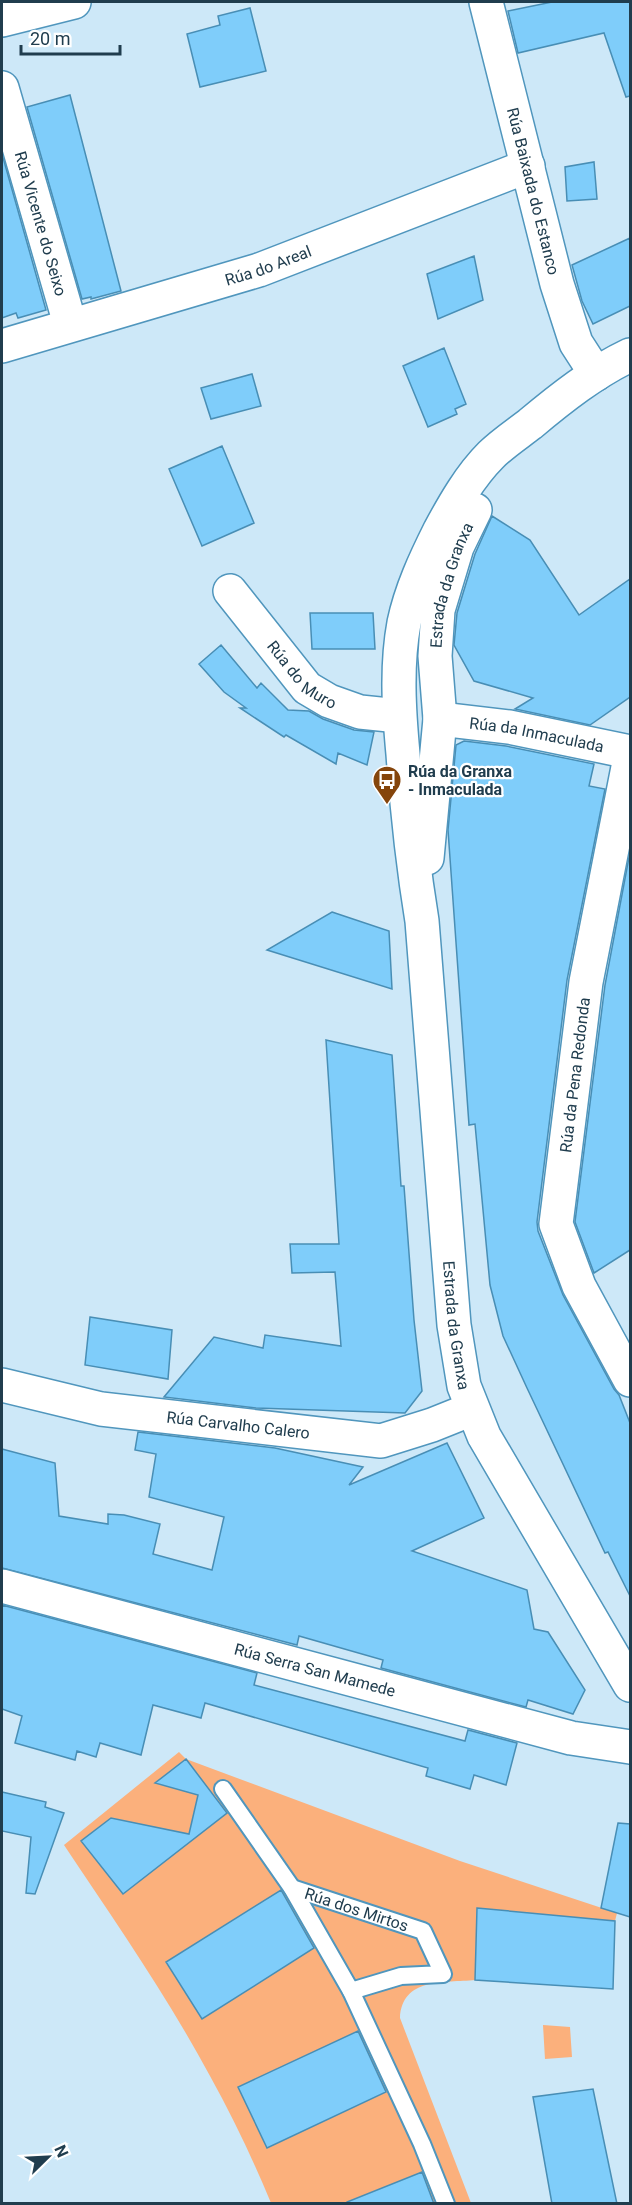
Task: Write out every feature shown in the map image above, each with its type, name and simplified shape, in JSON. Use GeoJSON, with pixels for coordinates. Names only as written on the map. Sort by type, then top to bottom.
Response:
{"type":"FeatureCollection","features":[{"type":"Feature","properties":{"kind":"street"},"geometry":{"type":"LineString","coordinates":[[2,20],[74,2]]}},
{"type":"Feature","properties":{"kind":"street","name":"Rúa Baixada do Estanco"},"geometry":{"type":"LineString","coordinates":[[486,2],[556,284],[576,343],[596,374]]}},
{"type":"Feature","properties":{"kind":"street","name":"Rúa Vicente do Seixo"},"geometry":{"type":"LineString","coordinates":[[2,88],[70,324]]}},
{"type":"Feature","properties":{"kind":"street","name":"Rúa do Areal"},"geometry":{"type":"LineString","coordinates":[[2,345],[259,270],[528,166]]}},
{"type":"Feature","properties":{"kind":"street","name":"Estrada da Granxa"},"geometry":{"type":"LineString","coordinates":[[630,355],[596,374],[555,403],[491,454],[469,481],[450,511],[418,576],[407,612],[401,646],[400,716],[413,868],[422,921],[454,1325],[464,1386],[484,1436],[630,1685]]}},
{"type":"Feature","properties":{"kind":"street","name":"Estrada da Granxa"},"geometry":{"type":"LineString","coordinates":[[422,921],[439,719],[435,635],[438,610],[457,547],[476,507],[517,435]]}},
{"type":"Feature","properties":{"kind":"street","name":"Rúa do Muro"},"geometry":{"type":"LineString","coordinates":[[230,591],[307,688],[328,701],[360,712],[400,716]]}},
{"type":"Feature","properties":{"kind":"street"},"geometry":{"type":"LineString","coordinates":[[400,716],[409,699],[421,696],[433,701],[439,719]]}},
{"type":"Feature","properties":{"kind":"street","name":"Rúa da Inmaculada"},"geometry":{"type":"LineString","coordinates":[[439,719],[508,727],[630,752]]}},
{"type":"Feature","properties":{"kind":"street","name":"Rúa da Pena Redonda"},"geometry":{"type":"LineString","coordinates":[[630,757],[586,982],[556,1224],[579,1286],[630,1380]]}},
{"type":"Feature","properties":{"kind":"street","name":"Rúa Carvalho Calero"},"geometry":{"type":"LineString","coordinates":[[2,1385],[101,1409],[381,1441],[432,1425],[472,1409]]}},
{"type":"Feature","properties":{"kind":"street","name":"Rúa Serra San Mamede"},"geometry":{"type":"LineString","coordinates":[[2,1586],[571,1738],[630,1747]]}},
{"type":"Feature","properties":{"kind":"lane","name":"Rúa dos Mirtos"},"geometry":{"type":"LineString","coordinates":[[223,1789],[292,1888],[351,1991],[422,2144],[446,2204]]}},
{"type":"Feature","properties":{"kind":"lane","name":"Rúa dos Mirtos"},"geometry":{"type":"LineString","coordinates":[[292,1888],[423,1931],[442,1974],[401,1976],[351,1991]]}},
{"type":"Feature","properties":{"kind":"shaded area"},"geometry":{"type":"Polygon","coordinates":[[[179,1752],[186,1759],[460,1861],[617,1913],[615,1921],[477,1908],[475,1980],[427,1985],[408,1995],[400,2018],[471,2203],[271,2203],[235,2123],[193,2046],[140,1959],[64,1845],[179,1752]]]}},
{"type":"Feature","properties":{"kind":"shaded area"},"geometry":{"type":"Polygon","coordinates":[[[543,2025],[570,2027],[572,2057],[545,2059],[543,2025]]]}},
{"type":"Feature","properties":{"kind":"building"},"geometry":{"type":"Polygon","coordinates":[[[552,2],[630,2],[630,96],[626,97],[604,33],[518,53],[508,11],[552,2]]]}},
{"type":"Feature","properties":{"kind":"building"},"geometry":{"type":"Polygon","coordinates":[[[250,8],[266,71],[200,87],[187,34],[220,25],[218,16],[250,8]]]}},
{"type":"Feature","properties":{"kind":"building"},"geometry":{"type":"Polygon","coordinates":[[[70,95],[121,291],[91,299],[91,297],[82,299],[27,107],[70,95]]]}},
{"type":"Feature","properties":{"kind":"building"},"geometry":{"type":"Polygon","coordinates":[[[2,154],[46,310],[18,318],[16,313],[2,318],[2,154]]]}},
{"type":"Feature","properties":{"kind":"building"},"geometry":{"type":"Polygon","coordinates":[[[594,162],[597,199],[567,201],[565,167],[594,162]]]}},
{"type":"Feature","properties":{"kind":"building"},"geometry":{"type":"Polygon","coordinates":[[[630,238],[630,306],[593,324],[582,301],[572,265],[630,238]]]}},
{"type":"Feature","properties":{"kind":"building"},"geometry":{"type":"Polygon","coordinates":[[[474,256],[483,300],[438,319],[427,274],[474,256]]]}},
{"type":"Feature","properties":{"kind":"building"},"geometry":{"type":"Polygon","coordinates":[[[444,348],[466,404],[455,409],[457,414],[428,427],[403,366],[444,348]]]}},
{"type":"Feature","properties":{"kind":"building"},"geometry":{"type":"Polygon","coordinates":[[[252,374],[261,406],[211,419],[201,388],[252,374]]]}},
{"type":"Feature","properties":{"kind":"building"},"geometry":{"type":"Polygon","coordinates":[[[222,446],[254,523],[202,546],[169,469],[222,446]]]}},
{"type":"Feature","properties":{"kind":"building"},"geometry":{"type":"Polygon","coordinates":[[[492,516],[530,540],[579,615],[630,579],[630,697],[590,725],[515,709],[533,698],[474,681],[454,645],[457,613],[475,554],[492,516]]]}},
{"type":"Feature","properties":{"kind":"building"},"geometry":{"type":"Polygon","coordinates":[[[310,613],[373,613],[375,649],[312,649],[310,613]]]}},
{"type":"Feature","properties":{"kind":"building"},"geometry":{"type":"Polygon","coordinates":[[[221,645],[257,688],[261,683],[288,710],[309,711],[323,719],[354,730],[374,732],[367,765],[338,753],[336,764],[286,735],[284,737],[240,708],[246,708],[224,692],[199,664],[221,645]]]}},
{"type":"Feature","properties":{"kind":"building"},"geometry":{"type":"Polygon","coordinates":[[[464,741],[506,746],[594,764],[589,786],[605,789],[567,980],[537,1222],[538,1231],[563,1295],[619,1395],[630,1423],[630,1596],[608,1552],[605,1553],[503,1336],[490,1285],[475,1124],[469,1125],[448,830],[456,745],[464,741]]]}},
{"type":"Feature","properties":{"kind":"building"},"geometry":{"type":"Polygon","coordinates":[[[630,852],[630,1250],[594,1273],[575,1222],[605,985],[630,852]]]}},
{"type":"Feature","properties":{"kind":"building"},"geometry":{"type":"Polygon","coordinates":[[[332,912],[389,931],[392,989],[267,950],[332,912]]]}},
{"type":"Feature","properties":{"kind":"building"},"geometry":{"type":"Polygon","coordinates":[[[326,1040],[392,1055],[401,1186],[404,1186],[422,1391],[405,1413],[256,1408],[164,1397],[214,1337],[263,1348],[265,1335],[341,1346],[335,1272],[292,1273],[290,1244],[339,1244],[326,1040]]]}},
{"type":"Feature","properties":{"kind":"building"},"geometry":{"type":"Polygon","coordinates":[[[90,1317],[172,1330],[168,1379],[85,1365],[90,1317]]]}},
{"type":"Feature","properties":{"kind":"building"},"geometry":{"type":"Polygon","coordinates":[[[138,1432],[275,1448],[363,1467],[349,1485],[447,1443],[484,1518],[412,1551],[527,1590],[534,1629],[548,1632],[585,1690],[573,1714],[528,1700],[526,1707],[381,1668],[383,1660],[299,1636],[297,1645],[2,1568],[2,1449],[55,1463],[59,1516],[108,1524],[108,1514],[124,1515],[160,1524],[153,1554],[212,1570],[224,1517],[149,1497],[156,1454],[135,1450],[138,1432]]]}},
{"type":"Feature","properties":{"kind":"building"},"geometry":{"type":"Polygon","coordinates":[[[2,1605],[257,1673],[254,1685],[465,1741],[468,1730],[517,1743],[506,1785],[474,1775],[470,1789],[426,1776],[428,1768],[205,1703],[201,1718],[153,1705],[141,1755],[100,1743],[96,1757],[77,1751],[75,1760],[15,1743],[22,1716],[2,1709],[2,1605]]]}},
{"type":"Feature","properties":{"kind":"building"},"geometry":{"type":"Polygon","coordinates":[[[186,1759],[227,1813],[123,1894],[81,1841],[111,1818],[189,1834],[198,1795],[155,1783],[186,1759]]]}},
{"type":"Feature","properties":{"kind":"building"},"geometry":{"type":"Polygon","coordinates":[[[2,1792],[46,1802],[45,1807],[64,1813],[35,1894],[26,1893],[31,1837],[2,1831],[2,1792]]]}},
{"type":"Feature","properties":{"kind":"building"},"geometry":{"type":"Polygon","coordinates":[[[618,1823],[630,1824],[630,1917],[601,1908],[618,1823]]]}},
{"type":"Feature","properties":{"kind":"building"},"geometry":{"type":"Polygon","coordinates":[[[281,1890],[314,1948],[202,2019],[166,1962],[281,1890]]]}},
{"type":"Feature","properties":{"kind":"building"},"geometry":{"type":"Polygon","coordinates":[[[477,1908],[615,1921],[613,1989],[475,1980],[477,1908]]]}},
{"type":"Feature","properties":{"kind":"building"},"geometry":{"type":"Polygon","coordinates":[[[358,2031],[386,2092],[267,2148],[238,2087],[358,2031]]]}},
{"type":"Feature","properties":{"kind":"building"},"geometry":{"type":"Polygon","coordinates":[[[593,2089],[617,2204],[552,2204],[533,2097],[593,2089]]]}},
{"type":"Feature","properties":{"kind":"building"},"geometry":{"type":"Polygon","coordinates":[[[422,2172],[434,2204],[347,2204],[347,2202],[422,2172]]]}},
{"type":"Feature","properties":{"kind":"place","name":"Rúa da Granxa - Inmaculada"},"geometry":{"type":"Point","coordinates":[387,806]}}]}
